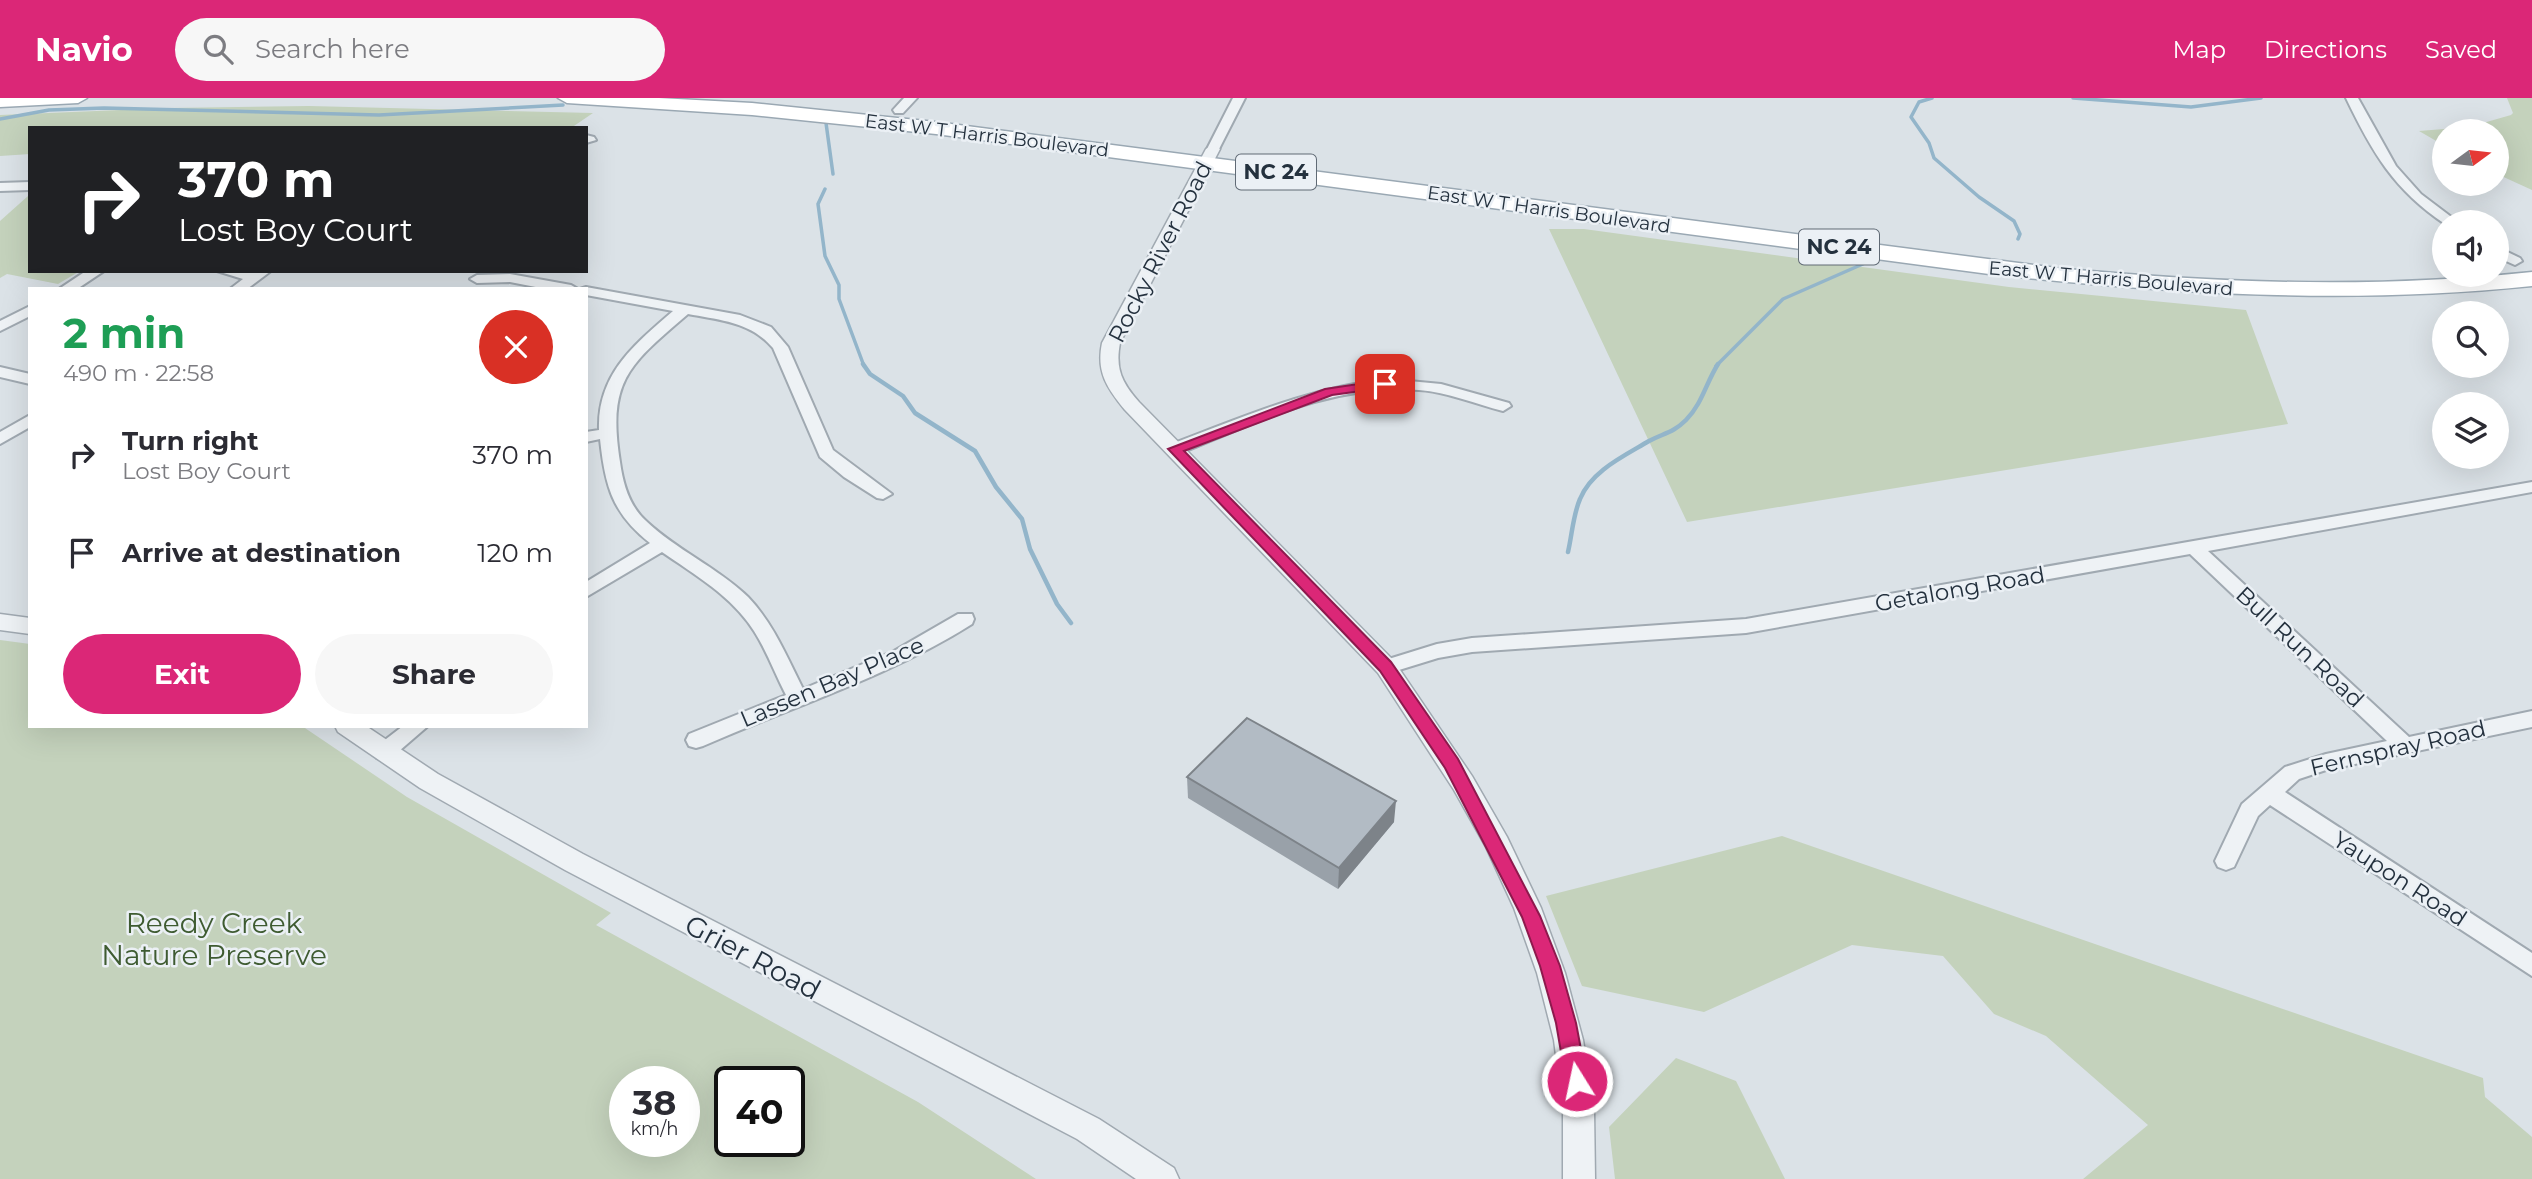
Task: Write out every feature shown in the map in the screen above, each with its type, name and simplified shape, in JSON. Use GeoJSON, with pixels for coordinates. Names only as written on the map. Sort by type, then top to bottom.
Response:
{"type":"FeatureCollection","features":[{"type":"Feature","properties":{"kind":"main road"},"geometry":{"type":"LineString","coordinates":[[0,102],[78,98]]}},
{"type":"Feature","properties":{"kind":"main road","name":"East W T Harris Boulevard"},"geometry":{"type":"LineString","coordinates":[[567,98],[857,119],[1209,156],[2134,267],[2252,273],[2358,274],[2432,270]]}},
{"type":"Feature","properties":{"kind":"main road","name":"East W T Harris Boulevard"},"geometry":{"type":"LineString","coordinates":[[768,98],[905,104],[1209,156],[1733,233],[2113,281],[2312,292],[2424,289],[2532,279]]}},
{"type":"Feature","properties":{"kind":"main road"},"geometry":{"type":"LineString","coordinates":[[1733,233],[1737,228],[1752,227],[1976,254],[2007,253]]}},
{"type":"Feature","properties":{"kind":"main road"},"geometry":{"type":"LineString","coordinates":[[2312,292],[2432,281]]}},
{"type":"Feature","properties":{"kind":"street","name":"Rocky River Road"},"geometry":{"type":"LineString","coordinates":[[1239,98],[1123,318],[1107,359],[1109,374],[1116,388],[1386,667],[1412,702],[1468,792],[1531,916],[1550,966],[1566,1023],[1577,1081],[1581,1141],[1578,1179]]}},
{"type":"Feature","properties":{"kind":"street"},"geometry":{"type":"LineString","coordinates":[[2352,98],[2377,150],[2399,182],[2434,210]]}},
{"type":"Feature","properties":{"kind":"street"},"geometry":{"type":"LineString","coordinates":[[0,187],[28,186]]}},
{"type":"Feature","properties":{"kind":"street"},"geometry":{"type":"LineString","coordinates":[[69,287],[94,273]]}},
{"type":"Feature","properties":{"kind":"street"},"geometry":{"type":"LineString","coordinates":[[240,287],[259,274]]}},
{"type":"Feature","properties":{"kind":"street"},"geometry":{"type":"LineString","coordinates":[[477,279],[510,278],[560,287]]}},
{"type":"Feature","properties":{"kind":"street"},"geometry":{"type":"LineString","coordinates":[[588,291],[740,319],[766,330],[780,347],[826,453],[842,468],[883,494]]}},
{"type":"Feature","properties":{"kind":"street"},"geometry":{"type":"LineString","coordinates":[[685,309],[638,352],[618,376],[609,399],[608,433],[615,486],[623,507],[642,528],[724,588],[752,613],[763,629],[797,698]]}},
{"type":"Feature","properties":{"kind":"street"},"geometry":{"type":"LineString","coordinates":[[0,327],[28,311]]}},
{"type":"Feature","properties":{"kind":"street"},"geometry":{"type":"LineString","coordinates":[[0,372],[28,379]]}},
{"type":"Feature","properties":{"kind":"street"},"geometry":{"type":"LineString","coordinates":[[1175,449],[1313,397],[1357,386],[1420,385],[1458,391],[1503,406]]}},
{"type":"Feature","properties":{"kind":"street"},"geometry":{"type":"LineString","coordinates":[[0,439],[28,421]]}},
{"type":"Feature","properties":{"kind":"street"},"geometry":{"type":"LineString","coordinates":[[588,437],[608,433]]}},
{"type":"Feature","properties":{"kind":"street","name":"Getalong Road"},"geometry":{"type":"LineString","coordinates":[[1386,667],[1472,645],[1745,626],[2532,487]]}},
{"type":"Feature","properties":{"kind":"street"},"geometry":{"type":"LineString","coordinates":[[588,590],[663,543]]}},
{"type":"Feature","properties":{"kind":"street","name":"Bull Run Road"},"geometry":{"type":"LineString","coordinates":[[2194,548],[2405,746]]}},
{"type":"Feature","properties":{"kind":"street","name":"Lassen Bay Place"},"geometry":{"type":"LineString","coordinates":[[696,740],[870,670],[936,639],[965,619]]}},
{"type":"Feature","properties":{"kind":"street"},"geometry":{"type":"LineString","coordinates":[[0,622],[28,626]]}},
{"type":"Feature","properties":{"kind":"street","name":"Fernspray Road"},"geometry":{"type":"LineString","coordinates":[[2226,861],[2250,810],[2291,773],[2326,762],[2532,719]]}},
{"type":"Feature","properties":{"kind":"street","name":"Grier Road"},"geometry":{"type":"LineString","coordinates":[[351,728],[429,781],[574,862],[794,979],[1088,1129],[1163,1179]]}},
{"type":"Feature","properties":{"kind":"street"},"geometry":{"type":"LineString","coordinates":[[384,752],[415,728]]}},
{"type":"Feature","properties":{"kind":"street","name":"Yaupon Road"},"geometry":{"type":"LineString","coordinates":[[2268,792],[2532,966]]}},
{"type":"Feature","properties":{"kind":"green space"},"geometry":{"type":"Polygon","coordinates":[[[2507,98],[2532,98],[2532,190],[2510,180],[2510,119],[2497,119],[2513,113],[2507,98]]]}},
{"type":"Feature","properties":{"kind":"green space"},"geometry":{"type":"Polygon","coordinates":[[[309,106],[593,113],[574,126],[28,126],[28,154],[0,156],[0,115],[309,106]]]}},
{"type":"Feature","properties":{"kind":"green space"},"geometry":{"type":"Polygon","coordinates":[[[2432,130],[2432,138],[2419,131],[2432,130]]]}},
{"type":"Feature","properties":{"kind":"green space"},"geometry":{"type":"Polygon","coordinates":[[[28,196],[28,273],[77,273],[58,284],[7,274],[0,278],[0,221],[28,196]]]}},
{"type":"Feature","properties":{"kind":"green space"},"geometry":{"type":"Polygon","coordinates":[[[1549,229],[1584,229],[2009,287],[2246,310],[2288,424],[1687,522],[1549,229]]]}},
{"type":"Feature","properties":{"kind":"green space","name":"Reedy Creek Nature Preserve"},"geometry":{"type":"Polygon","coordinates":[[[0,640],[28,644],[28,728],[305,728],[407,797],[611,913],[596,925],[918,1102],[1036,1179],[0,1179],[0,640]]]}},
{"type":"Feature","properties":{"kind":"green space"},"geometry":{"type":"Polygon","coordinates":[[[1782,836],[2483,1078],[2485,1097],[2532,1137],[2532,1179],[2083,1179],[2148,1125],[2046,1036],[1994,1014],[1943,956],[1852,945],[1704,1012],[1582,986],[1546,896],[1782,836]]]}},
{"type":"Feature","properties":{"kind":"green space"},"geometry":{"type":"Polygon","coordinates":[[[1676,1058],[1736,1081],[1785,1179],[1615,1179],[1609,1127],[1676,1058]]]}},
{"type":"Feature","properties":{"kind":"building"},"geometry":{"type":"Polygon","coordinates":[[[1247,718],[1396,801],[1339,868],[1187,777],[1247,718]]]}},
{"type":"Feature","properties":{"kind":"waterway"},"geometry":{"type":"LineString","coordinates":[[1932,98],[1919,102],[1911,117],[1929,143],[1934,158],[1979,197],[2014,221],[2020,234],[2018,239]]}},
{"type":"Feature","properties":{"kind":"waterway"},"geometry":{"type":"LineString","coordinates":[[2073,98],[2191,107],[2261,98]]}},
{"type":"Feature","properties":{"kind":"waterway"},"geometry":{"type":"LineString","coordinates":[[0,119],[49,110],[104,108],[379,115],[563,105]]}},
{"type":"Feature","properties":{"kind":"waterway"},"geometry":{"type":"LineString","coordinates":[[826,123],[833,174]]}},
{"type":"Feature","properties":{"kind":"waterway"},"geometry":{"type":"LineString","coordinates":[[825,189],[818,204],[825,256],[839,285],[839,299],[864,365]]}},
{"type":"Feature","properties":{"kind":"waterway"},"geometry":{"type":"LineString","coordinates":[[1718,364],[1783,299],[1872,260]]}},
{"type":"Feature","properties":{"kind":"waterway"},"geometry":{"type":"LineString","coordinates":[[1568,552],[1578,505],[1592,480],[1619,459],[1673,430],[1686,420],[1696,407],[1718,364]]}},
{"type":"Feature","properties":{"kind":"waterway"},"geometry":{"type":"LineString","coordinates":[[864,365],[870,374],[903,396],[915,413],[975,451],[996,487],[1022,519],[1030,549],[1057,604],[1071,623]]}},
{"type":"Feature","properties":{"kind":"route"},"geometry":{"type":"LineString","coordinates":[[1385,384],[1348,388],[1313,397],[1175,449],[1386,667],[1412,702],[1468,792],[1531,916],[1550,966],[1566,1023],[1577,1081]]}}]}
